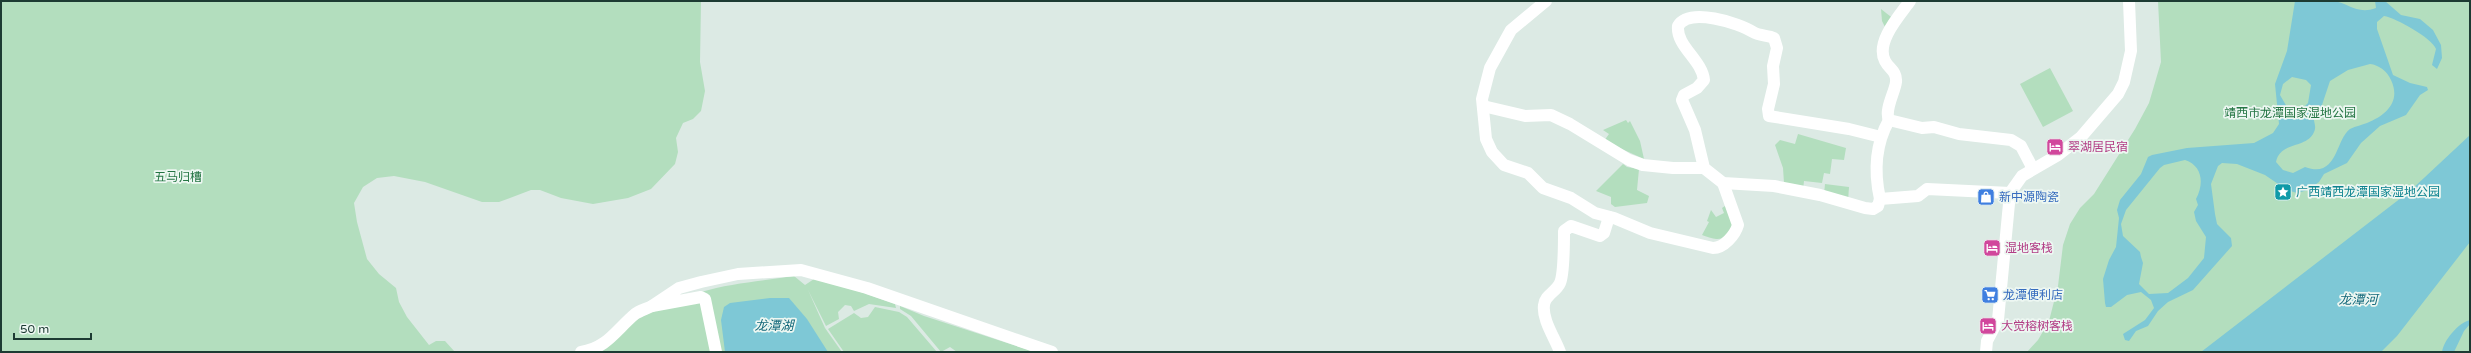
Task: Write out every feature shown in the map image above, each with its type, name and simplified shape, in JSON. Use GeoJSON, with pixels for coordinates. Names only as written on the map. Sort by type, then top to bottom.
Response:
{"type":"FeatureCollection","features":[{"type":"Feature","properties":{"kind":"street"},"geometry":{"type":"LineString","coordinates":[[1482,106],[1525,116],[1551,115],[1570,124],[1629,160],[1642,165],[1673,168],[1704,168],[1723,183],[1738,225],[1728,240],[1716,248],[1650,233],[1595,213],[1571,198],[1547,190],[1540,186],[1528,173],[1500,161],[1492,152],[1486,139],[1482,106],[1484,84],[1502,43],[1517,24],[1546,1]]}},
{"type":"Feature","properties":{"kind":"street"},"geometry":{"type":"LineString","coordinates":[[1723,183],[1774,186],[1820,195],[1865,208],[1876,208],[1880,199],[1876,164],[1881,137],[1889,120],[1888,113],[1896,79],[1894,72],[1884,60],[1883,47],[1890,32],[1910,1]]}},
{"type":"Feature","properties":{"kind":"street"},"geometry":{"type":"LineString","coordinates":[[1986,352],[1987,341],[1998,320],[2010,193],[2022,176],[2058,155],[2081,137],[2118,94],[2125,77],[2131,51],[2129,1]]}},
{"type":"Feature","properties":{"kind":"street"},"geometry":{"type":"LineString","coordinates":[[1704,168],[1695,130],[1682,100],[1684,95],[1697,88],[1704,80],[1679,33],[1680,23],[1688,19],[1729,21],[1747,27],[1753,32],[1774,38],[1777,48],[1773,66],[1774,84],[1769,98],[1767,113],[1771,117],[1818,124],[1881,137]]}},
{"type":"Feature","properties":{"kind":"street"},"geometry":{"type":"LineString","coordinates":[[1889,120],[1922,128],[1934,127],[1959,134],[2011,140],[2021,146],[2033,169]]}},
{"type":"Feature","properties":{"kind":"street"},"geometry":{"type":"LineString","coordinates":[[1880,199],[1918,196],[1923,191],[1932,189],[2010,193]]}},
{"type":"Feature","properties":{"kind":"street"},"geometry":{"type":"LineString","coordinates":[[1560,352],[1547,320],[1544,305],[1546,298],[1556,290],[1561,282],[1564,231],[1571,226],[1600,236],[1604,233],[1609,217]]}},
{"type":"Feature","properties":{"kind":"street"},"geometry":{"type":"LineString","coordinates":[[581,352],[598,348],[610,340],[636,314],[652,306],[679,288],[738,274],[801,270],[867,288],[1052,352]]}},
{"type":"Feature","properties":{"kind":"street"},"geometry":{"type":"LineString","coordinates":[[652,306],[701,298],[705,299],[716,352]]}},
{"type":"Feature","properties":{"kind":"green space","name":"五马归槽"},"geometry":{"type":"Polygon","coordinates":[[[1,1],[701,1],[700,62],[705,91],[701,111],[693,119],[683,123],[676,138],[678,152],[675,164],[651,189],[628,198],[593,204],[561,198],[540,190],[531,190],[499,202],[482,202],[425,182],[394,176],[377,178],[363,187],[354,203],[357,222],[367,259],[379,274],[396,288],[399,302],[407,317],[429,345],[436,341],[445,341],[455,352],[1,352],[1,1]]]}},
{"type":"Feature","properties":{"kind":"green space","name":"靖西市龙潭国家湿地公园"},"geometry":{"type":"Polygon","coordinates":[[[2158,1],[2470,1],[2470,352],[2027,352],[2038,340],[2049,321],[2058,286],[2063,245],[2070,224],[2080,208],[2094,194],[2135,129],[2149,103],[2161,62],[2158,1]]]}},
{"type":"Feature","properties":{"kind":"green space"},"geometry":{"type":"Polygon","coordinates":[[[1881,9],[1895,20],[1885,27],[1882,21],[1881,9]]]}},
{"type":"Feature","properties":{"kind":"green space"},"geometry":{"type":"Polygon","coordinates":[[[2050,68],[2073,111],[2043,127],[2020,84],[2050,68]]]}},
{"type":"Feature","properties":{"kind":"green space"},"geometry":{"type":"Polygon","coordinates":[[[1626,120],[1628,123],[1630,121],[1640,141],[1644,159],[1604,141],[1609,134],[1603,130],[1626,120]]]}},
{"type":"Feature","properties":{"kind":"green space"},"geometry":{"type":"Polygon","coordinates":[[[1798,134],[1846,148],[1844,160],[1832,159],[1830,174],[1824,173],[1822,183],[1804,181],[1803,190],[1784,183],[1783,168],[1775,145],[1780,140],[1795,144],[1798,134]]]}},
{"type":"Feature","properties":{"kind":"green space"},"geometry":{"type":"Polygon","coordinates":[[[1623,164],[1627,167],[1639,169],[1637,190],[1649,196],[1647,203],[1615,207],[1611,204],[1611,197],[1596,191],[1623,164]]]}},
{"type":"Feature","properties":{"kind":"green space"},"geometry":{"type":"Polygon","coordinates":[[[1825,184],[1849,187],[1848,201],[1824,194],[1825,184]]]}},
{"type":"Feature","properties":{"kind":"green space"},"geometry":{"type":"Polygon","coordinates":[[[1728,204],[1735,224],[1727,234],[1718,239],[1702,235],[1709,222],[1707,221],[1711,210],[1716,217],[1724,213],[1722,208],[1728,204]]]}},
{"type":"Feature","properties":{"kind":"green space"},"geometry":{"type":"Polygon","coordinates":[[[794,276],[805,285],[814,279],[838,284],[895,304],[896,308],[869,304],[854,311],[851,306],[845,305],[838,312],[839,319],[826,326],[808,290],[825,328],[842,352],[580,352],[654,311],[685,297],[724,286],[794,276]]]}},
{"type":"Feature","properties":{"kind":"green space"},"geometry":{"type":"Polygon","coordinates":[[[900,306],[924,316],[1035,352],[957,352],[950,347],[941,352],[911,316],[900,309],[900,306]]]}},
{"type":"Feature","properties":{"kind":"green space"},"geometry":{"type":"Polygon","coordinates":[[[875,307],[899,312],[907,317],[937,352],[844,352],[828,329],[854,313],[861,318],[868,317],[875,307]]]}},
{"type":"Feature","properties":{"kind":"water"},"geometry":{"type":"Polygon","coordinates":[[[2295,1],[2333,1],[2358,9],[2369,10],[2376,8],[2375,1],[2385,1],[2401,15],[2420,19],[2433,30],[2441,45],[2442,58],[2437,69],[2432,65],[2436,49],[2428,39],[2405,24],[2384,16],[2377,22],[2377,29],[2393,75],[2410,83],[2427,87],[2428,90],[2420,95],[2406,115],[2380,126],[2361,143],[2347,163],[2324,174],[2319,182],[2308,190],[2297,193],[2287,190],[2265,175],[2237,164],[2222,163],[2218,166],[2211,184],[2215,214],[2217,224],[2231,238],[2232,246],[2193,290],[2168,302],[2158,311],[2148,326],[2136,331],[2129,341],[2125,340],[2123,334],[2145,320],[2154,308],[2151,300],[2141,292],[2127,295],[2111,307],[2106,307],[2103,279],[2109,260],[2116,247],[2119,218],[2117,210],[2120,200],[2141,174],[2148,157],[2152,155],[2187,148],[2254,143],[2273,133],[2279,124],[2275,84],[2287,51],[2295,1]],[[2370,64],[2348,70],[2330,81],[2322,105],[2314,116],[2315,130],[2311,137],[2306,141],[2288,148],[2278,155],[2276,162],[2283,170],[2293,173],[2305,167],[2316,169],[2324,168],[2334,157],[2345,134],[2350,129],[2381,116],[2390,106],[2393,101],[2394,88],[2391,80],[2382,69],[2370,64]],[[2292,77],[2283,84],[2280,95],[2287,107],[2300,111],[2308,103],[2311,85],[2306,80],[2292,77]],[[2185,160],[2164,165],[2126,210],[2121,224],[2123,236],[2140,252],[2143,263],[2139,284],[2149,294],[2168,293],[2188,278],[2204,258],[2206,237],[2196,221],[2194,212],[2198,205],[2196,199],[2201,182],[2198,171],[2191,163],[2185,160]]]}},
{"type":"Feature","properties":{"kind":"water","name":"龙潭河"},"geometry":{"type":"Polygon","coordinates":[[[2470,135],[2470,242],[2397,336],[2381,352],[2201,352],[2410,191],[2470,135]]]}},
{"type":"Feature","properties":{"kind":"water","name":"龙潭湖"},"geometry":{"type":"Polygon","coordinates":[[[770,298],[789,298],[807,319],[828,352],[725,352],[721,320],[724,307],[730,303],[770,298]]]}},
{"type":"Feature","properties":{"kind":"water"},"geometry":{"type":"Polygon","coordinates":[[[2470,320],[2470,324],[2464,331],[2454,352],[2442,352],[2443,347],[2456,328],[2470,320]]]}},
{"type":"Feature","properties":{"kind":"place","name":"翠湖居民宿"},"geometry":{"type":"Point","coordinates":[2055,147]}},
{"type":"Feature","properties":{"kind":"place","name":"广西靖西龙潭国家湿地公园"},"geometry":{"type":"Point","coordinates":[2283,192]}},
{"type":"Feature","properties":{"kind":"place","name":"新中源陶瓷"},"geometry":{"type":"Point","coordinates":[1986,197]}},
{"type":"Feature","properties":{"kind":"place","name":"湿地客栈"},"geometry":{"type":"Point","coordinates":[1992,248]}},
{"type":"Feature","properties":{"kind":"place","name":"龙潭便利店"},"geometry":{"type":"Point","coordinates":[1990,295]}},
{"type":"Feature","properties":{"kind":"place","name":"大觉榕树客栈"},"geometry":{"type":"Point","coordinates":[1988,326]}}]}
